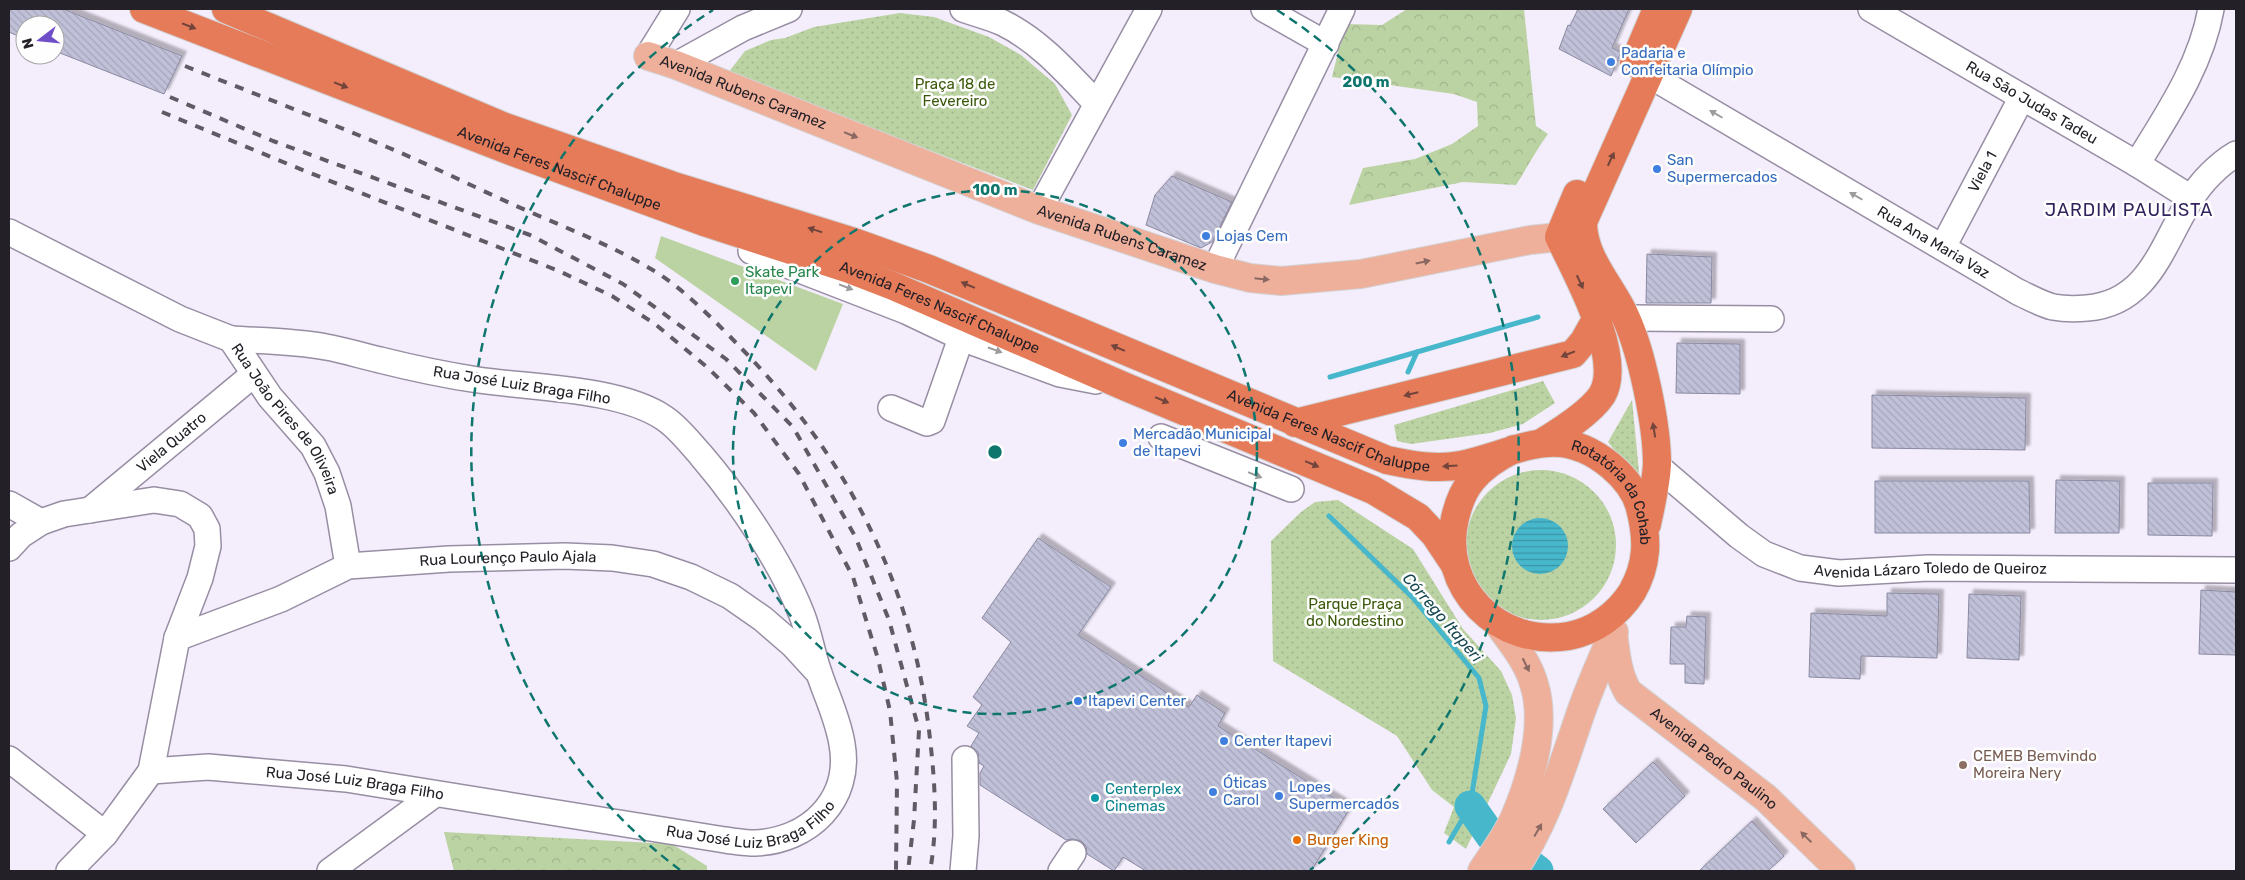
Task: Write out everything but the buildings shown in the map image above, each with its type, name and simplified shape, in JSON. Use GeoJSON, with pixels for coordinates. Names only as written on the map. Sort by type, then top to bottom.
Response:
{"type":"FeatureCollection","features":[{"type":"Feature","properties":{"kind":"highway","name":"Avenida Feres Nascif Chaluppe"},"geometry":{"type":"LineString","coordinates":[[144,9],[508,150],[707,223],[867,276],[1373,490],[1418,517],[1430,529],[1453,562]]}},
{"type":"Feature","properties":{"kind":"highway","name":"Avenida Feres Nascif Chaluppe"},"geometry":{"type":"LineString","coordinates":[[226,9],[505,127],[627,170],[851,241],[929,269],[1386,460],[1414,466],[1461,465],[1514,449]]}},
{"type":"Feature","properties":{"kind":"highway"},"geometry":{"type":"LineString","coordinates":[[1514,449],[1543,442],[1574,422],[1602,395],[1608,378],[1597,318],[1571,237],[1657,9]]}},
{"type":"Feature","properties":{"kind":"highway"},"geometry":{"type":"LineString","coordinates":[[1571,237],[1583,222],[1678,9]]}},
{"type":"Feature","properties":{"kind":"highway"},"geometry":{"type":"LineString","coordinates":[[1571,237],[1599,273],[1626,318],[1635,345],[1652,416],[1657,466],[1646,531]]}},
{"type":"Feature","properties":{"kind":"highway"},"geometry":{"type":"LineString","coordinates":[[1295,423],[1573,354],[1584,341],[1597,318]]}},
{"type":"Feature","properties":{"kind":"highway","name":"Rotatória da Cohab"},"geometry":{"type":"LineString","coordinates":[[1514,449],[1490,462],[1471,481],[1458,504],[1452,531],[1453,562],[1462,584],[1478,607],[1499,625],[1524,635],[1552,638],[1580,634],[1604,621],[1625,602],[1638,581],[1646,556],[1646,531],[1639,502],[1623,476],[1608,463],[1573,444],[1543,442]]}},
{"type":"Feature","properties":{"kind":"main road","name":"Avenida Rubens Caramez"},"geometry":{"type":"LineString","coordinates":[[648,56],[676,65],[1039,210],[1215,269],[1250,278],[1273,280],[1312,279],[1361,274],[1530,240],[1571,237]]}},
{"type":"Feature","properties":{"kind":"main road"},"geometry":{"type":"LineString","coordinates":[[1512,871],[1541,824],[1558,783],[1593,680],[1625,602]]}},
{"type":"Feature","properties":{"kind":"main road"},"geometry":{"type":"LineString","coordinates":[[1482,871],[1514,819],[1538,738],[1539,710],[1535,684],[1525,661],[1499,625]]}},
{"type":"Feature","properties":{"kind":"main road","name":"Avenida Pedro Paulino"},"geometry":{"type":"LineString","coordinates":[[1613,633],[1621,680],[1628,692],[1766,798],[1841,871]]}},
{"type":"Feature","properties":{"kind":"street"},"geometry":{"type":"LineString","coordinates":[[648,56],[676,9]]}},
{"type":"Feature","properties":{"kind":"street"},"geometry":{"type":"LineString","coordinates":[[676,65],[743,28],[788,9]]}},
{"type":"Feature","properties":{"kind":"street"},"geometry":{"type":"LineString","coordinates":[[963,9],[1003,24],[1035,44],[1064,69],[1096,103]]}},
{"type":"Feature","properties":{"kind":"street"},"geometry":{"type":"LineString","coordinates":[[1039,210],[1148,9]]}},
{"type":"Feature","properties":{"kind":"street"},"geometry":{"type":"LineString","coordinates":[[1264,9],[1326,44]]}},
{"type":"Feature","properties":{"kind":"street"},"geometry":{"type":"LineString","coordinates":[[1215,269],[1342,9]]}},
{"type":"Feature","properties":{"kind":"street","name":"Rua São Judas Tadeu"},"geometry":{"type":"LineString","coordinates":[[1871,9],[2137,164],[2191,198]]}},
{"type":"Feature","properties":{"kind":"street"},"geometry":{"type":"LineString","coordinates":[[2137,164],[2173,104],[2195,62],[2207,31],[2211,9]]}},
{"type":"Feature","properties":{"kind":"street","name":"Rua Ana Maria Vaz"},"geometry":{"type":"LineString","coordinates":[[1649,75],[2018,292],[2052,307],[2077,309],[2102,307],[2121,300],[2139,285],[2157,260],[2191,198],[2226,160],[2236,154]]}},
{"type":"Feature","properties":{"kind":"street","name":"Viela 1"},"geometry":{"type":"LineString","coordinates":[[1943,247],[2022,97]]}},
{"type":"Feature","properties":{"kind":"street"},"geometry":{"type":"LineString","coordinates":[[707,223],[748,250],[906,310],[961,338],[1060,374],[1126,387]]}},
{"type":"Feature","properties":{"kind":"street","name":"Rua João Pires de Oliveira"},"geometry":{"type":"LineString","coordinates":[[9,232],[180,319],[231,339],[270,397],[313,446],[327,473],[338,506],[348,566]]}},
{"type":"Feature","properties":{"kind":"street"},"geometry":{"type":"LineString","coordinates":[[1626,318],[1771,319]]}},
{"type":"Feature","properties":{"kind":"street"},"geometry":{"type":"LineString","coordinates":[[891,408],[927,423],[932,421],[961,338]]}},
{"type":"Feature","properties":{"kind":"street","name":"Rua José Luiz Braga Filho"},"geometry":{"type":"LineString","coordinates":[[151,771],[208,767],[272,771],[346,779],[725,840],[756,843],[782,838],[806,828],[824,814],[836,794],[843,773],[842,746],[834,711],[819,674],[802,615],[788,583],[738,502],[708,463],[685,437],[664,418],[634,404],[596,394],[477,380],[424,370],[326,347],[281,341],[231,339]]}},
{"type":"Feature","properties":{"kind":"street","name":"Viela Quatro"},"geometry":{"type":"LineString","coordinates":[[90,510],[254,374]]}},
{"type":"Feature","properties":{"kind":"street"},"geometry":{"type":"LineString","coordinates":[[1161,437],[1290,489]]}},
{"type":"Feature","properties":{"kind":"street","name":"Avenida Lázaro Toledo de Queiroz"},"geometry":{"type":"LineString","coordinates":[[1657,466],[1745,541],[1764,554],[1800,568],[1839,573],[1928,568],[2236,570]]}},
{"type":"Feature","properties":{"kind":"street"},"geometry":{"type":"LineString","coordinates":[[9,548],[21,535],[41,522],[64,514],[154,500],[180,504],[200,516],[207,529],[208,546],[200,578],[177,638],[151,771],[106,834],[69,871]]}},
{"type":"Feature","properties":{"kind":"street"},"geometry":{"type":"LineString","coordinates":[[9,504],[41,522]]}},
{"type":"Feature","properties":{"kind":"street","name":"Rua Lourenço Paulo Ajala"},"geometry":{"type":"LineString","coordinates":[[177,638],[281,599],[348,566],[449,559],[565,556],[612,558],[653,564],[691,577],[730,596],[763,619],[793,645],[819,674]]}},
{"type":"Feature","properties":{"kind":"street"},"geometry":{"type":"LineString","coordinates":[[9,759],[106,834]]}},
{"type":"Feature","properties":{"kind":"street"},"geometry":{"type":"LineString","coordinates":[[963,871],[966,836],[966,759]]}},
{"type":"Feature","properties":{"kind":"street"},"geometry":{"type":"LineString","coordinates":[[330,871],[435,794]]}},
{"type":"Feature","properties":{"kind":"green space"},"geometry":{"type":"Polygon","coordinates":[[[1407,9],[1524,9],[1536,126],[1548,134],[1516,185],[1463,182],[1349,205],[1363,168],[1415,159],[1452,144],[1478,126],[1477,102],[1454,94],[1332,77],[1345,24],[1382,25],[1407,9]]]}},
{"type":"Feature","properties":{"kind":"green space","name":"Praça 18 de Fevereiro"},"geometry":{"type":"Polygon","coordinates":[[[900,13],[934,17],[989,37],[1021,55],[1055,84],[1072,115],[1033,190],[728,73],[745,51],[771,40],[785,38],[814,27],[900,13]]]}},
{"type":"Feature","properties":{"kind":"green space","name":"Skate Park Itapevi"},"geometry":{"type":"Polygon","coordinates":[[[661,236],[843,304],[816,371],[655,258],[661,236]]]}},
{"type":"Feature","properties":{"kind":"green space"},"geometry":{"type":"Polygon","coordinates":[[[1543,381],[1555,403],[1523,424],[1490,433],[1411,444],[1397,441],[1394,425],[1543,381]]]}},
{"type":"Feature","properties":{"kind":"green space"},"geometry":{"type":"Polygon","coordinates":[[[1632,400],[1640,482],[1608,442],[1632,400]]]}},
{"type":"Feature","properties":{"kind":"green space"},"geometry":{"type":"Polygon","coordinates":[[[1541,470],[1570,476],[1594,492],[1610,516],[1616,545],[1610,574],[1594,598],[1570,614],[1541,620],[1512,614],[1488,598],[1472,574],[1466,545],[1472,516],[1488,492],[1512,476],[1541,470]]]}},
{"type":"Feature","properties":{"kind":"green space","name":"Parque Praça do Nordestino"},"geometry":{"type":"Polygon","coordinates":[[[1338,500],[1413,549],[1463,629],[1501,671],[1512,695],[1516,718],[1511,754],[1466,849],[1444,833],[1454,807],[1432,790],[1397,736],[1273,661],[1271,541],[1301,512],[1315,502],[1338,500]]]}},
{"type":"Feature","properties":{"kind":"green space"},"geometry":{"type":"Polygon","coordinates":[[[444,832],[672,844],[707,866],[707,871],[454,871],[444,832]]]}},
{"type":"Feature","properties":{"kind":"water"},"geometry":{"type":"Polygon","coordinates":[[[1540,518],[1551,520],[1560,526],[1566,535],[1568,546],[1566,557],[1560,566],[1551,572],[1540,574],[1529,572],[1520,566],[1514,557],[1512,546],[1514,535],[1520,526],[1529,520],[1540,518]]]}},
{"type":"Feature","properties":{"kind":"waterway","name":"Córrego Itaperi"},"geometry":{"type":"LineString","coordinates":[[1408,372],[1417,352],[1538,317]]}},
{"type":"Feature","properties":{"kind":"waterway"},"geometry":{"type":"LineString","coordinates":[[1330,377],[1417,352]]}},
{"type":"Feature","properties":{"kind":"waterway","name":"Córrego Itaperi"},"geometry":{"type":"LineString","coordinates":[[1329,516],[1413,598],[1479,678],[1486,706],[1470,806],[1449,842]]}},
{"type":"Feature","properties":{"kind":"waterway"},"geometry":{"type":"LineString","coordinates":[[1470,806],[1491,836]]}},
{"type":"Feature","properties":{"kind":"waterway"},"geometry":{"type":"LineString","coordinates":[[1530,865],[1538,871]]}},
{"type":"Feature","properties":{"kind":"railway"},"geometry":{"type":"LineString","coordinates":[[185,66],[403,154],[622,253],[667,279],[712,318],[742,349],[780,391],[814,435],[844,480],[870,528],[891,578],[909,629],[922,683],[930,739],[935,805],[933,855],[930,871]]}},
{"type":"Feature","properties":{"kind":"railway"},"geometry":{"type":"LineString","coordinates":[[170,97],[273,141],[530,235],[623,284],[726,359],[793,427],[855,536],[889,620],[919,730],[914,820],[908,871]]}},
{"type":"Feature","properties":{"kind":"railway"},"geometry":{"type":"LineString","coordinates":[[162,112],[305,171],[559,271],[612,296],[655,324],[707,367],[754,413],[799,474],[853,577],[878,659],[890,711],[897,782],[896,871]]}},
{"type":"Feature","properties":{"kind":"place","name":"Padaria e Confeitaria Olímpio"},"geometry":{"type":"Point","coordinates":[1611,62]}},
{"type":"Feature","properties":{"kind":"place","name":"San Supermercados"},"geometry":{"type":"Point","coordinates":[1657,169]}},
{"type":"Feature","properties":{"kind":"place","name":"Lojas Cem"},"geometry":{"type":"Point","coordinates":[1206,236]}},
{"type":"Feature","properties":{"kind":"place","name":"Skate Park Itapevi"},"geometry":{"type":"Point","coordinates":[735,281]}},
{"type":"Feature","properties":{"kind":"place","name":"Mercadão Municipal de Itapevi"},"geometry":{"type":"Point","coordinates":[1123,443]}},
{"type":"Feature","properties":{"kind":"place","name":"Itapevi Center"},"geometry":{"type":"Point","coordinates":[1078,701]}},
{"type":"Feature","properties":{"kind":"place","name":"Center Itapevi"},"geometry":{"type":"Point","coordinates":[1224,741]}},
{"type":"Feature","properties":{"kind":"place","name":"CEMEB Bemvindo Moreira Nery"},"geometry":{"type":"Point","coordinates":[1963,765]}},
{"type":"Feature","properties":{"kind":"place","name":"Óticas Carol"},"geometry":{"type":"Point","coordinates":[1213,792]}},
{"type":"Feature","properties":{"kind":"place","name":"Lopes Supermercados"},"geometry":{"type":"Point","coordinates":[1279,796]}},
{"type":"Feature","properties":{"kind":"place","name":"Centerplex Cinemas"},"geometry":{"type":"Point","coordinates":[1095,798]}},
{"type":"Feature","properties":{"kind":"place","name":"Burger King"},"geometry":{"type":"Point","coordinates":[1297,840]}},
{"type":"Feature","properties":{"kind":"district","name":"JARDIM PAULISTA"},"geometry":{"type":"Point","coordinates":[2129,210]}}]}
